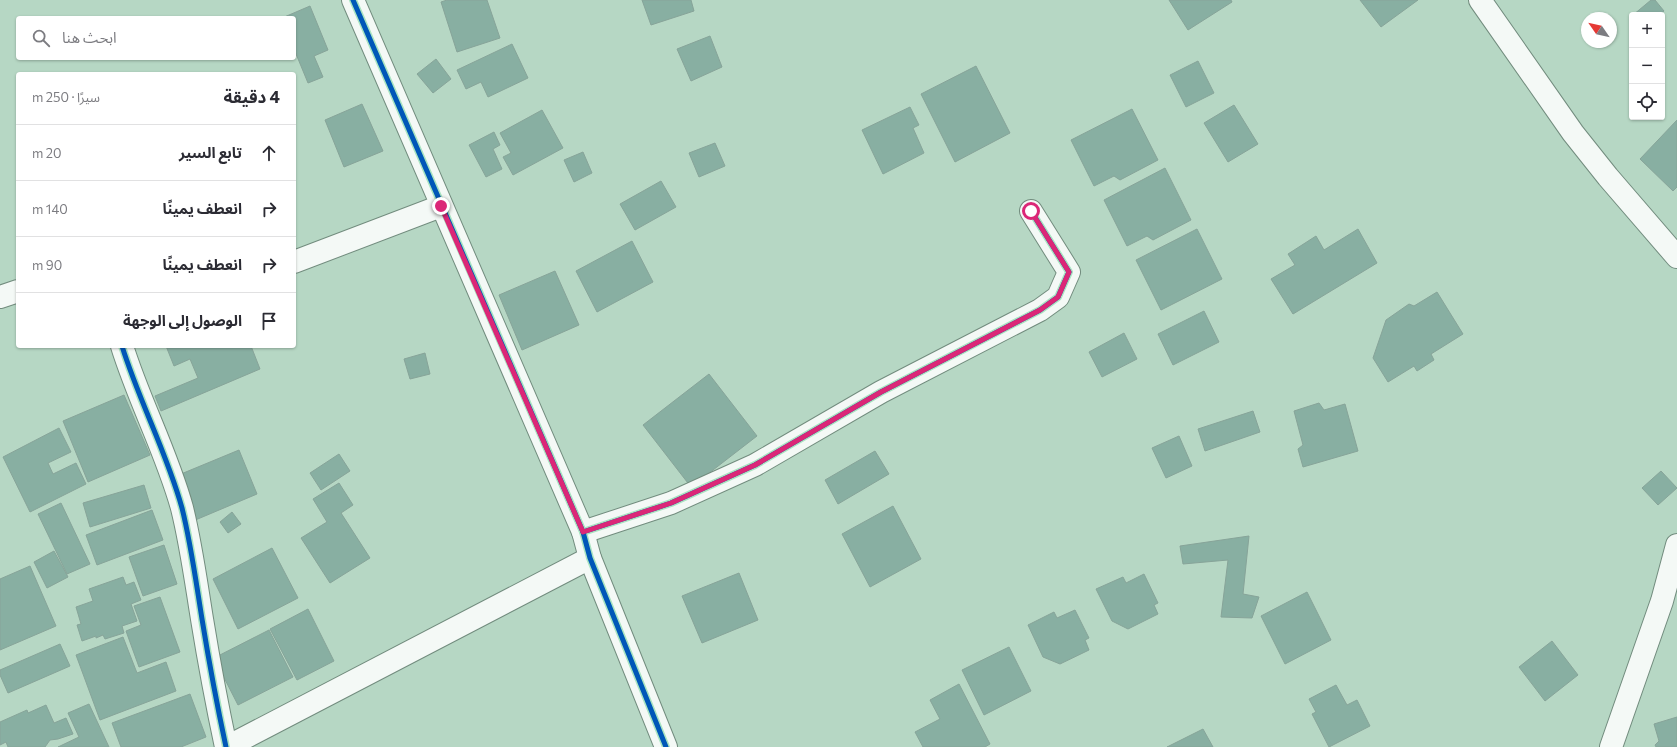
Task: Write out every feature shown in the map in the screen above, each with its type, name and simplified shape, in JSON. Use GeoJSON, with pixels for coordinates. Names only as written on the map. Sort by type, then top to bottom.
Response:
{"type":"FeatureCollection","features":[{"type":"Feature","properties":{"kind":"street"},"geometry":{"type":"LineString","coordinates":[[354,0],[441,206],[583,532],[590,558],[666,747]]}},
{"type":"Feature","properties":{"kind":"street"},"geometry":{"type":"LineString","coordinates":[[1480,0],[1573,133],[1608,178],[1677,257]]}},
{"type":"Feature","properties":{"kind":"street"},"geometry":{"type":"LineString","coordinates":[[296,261],[441,206]]}},
{"type":"Feature","properties":{"kind":"street"},"geometry":{"type":"LineString","coordinates":[[583,532],[671,503],[755,465],[881,392],[1040,310],[1058,297],[1069,272],[1031,211]]}},
{"type":"Feature","properties":{"kind":"street"},"geometry":{"type":"LineString","coordinates":[[0,297],[16,292]]}},
{"type":"Feature","properties":{"kind":"street"},"geometry":{"type":"LineString","coordinates":[[123,348],[173,480],[182,508],[190,544],[216,700],[227,747],[590,558]]}},
{"type":"Feature","properties":{"kind":"street"},"geometry":{"type":"LineString","coordinates":[[1611,747],[1662,601],[1677,545]]}},
{"type":"Feature","properties":{"kind":"building"},"geometry":{"type":"Polygon","coordinates":[[[447,0],[487,0],[500,38],[457,52],[441,2],[447,0]]]}},
{"type":"Feature","properties":{"kind":"building"},"geometry":{"type":"Polygon","coordinates":[[[642,0],[691,0],[694,11],[651,25],[642,0]]]}},
{"type":"Feature","properties":{"kind":"building"},"geometry":{"type":"Polygon","coordinates":[[[1169,0],[1231,0],[1232,2],[1188,30],[1169,0]]]}},
{"type":"Feature","properties":{"kind":"building"},"geometry":{"type":"Polygon","coordinates":[[[1360,0],[1418,0],[1381,27],[1360,0]]]}},
{"type":"Feature","properties":{"kind":"building"},"geometry":{"type":"Polygon","coordinates":[[[1651,0],[1655,0],[1664,11],[1663,12],[1637,12],[1651,0]]]}},
{"type":"Feature","properties":{"kind":"building"},"geometry":{"type":"Polygon","coordinates":[[[310,6],[328,50],[314,56],[323,77],[308,83],[296,54],[296,16],[287,16],[310,6]]]}},
{"type":"Feature","properties":{"kind":"building"},"geometry":{"type":"Polygon","coordinates":[[[710,36],[722,67],[691,81],[677,49],[710,36]]]}},
{"type":"Feature","properties":{"kind":"building"},"geometry":{"type":"Polygon","coordinates":[[[512,44],[528,78],[488,97],[481,82],[466,89],[457,70],[512,44]]]}},
{"type":"Feature","properties":{"kind":"building"},"geometry":{"type":"Polygon","coordinates":[[[436,59],[451,79],[433,93],[417,74],[436,59]]]}},
{"type":"Feature","properties":{"kind":"building"},"geometry":{"type":"Polygon","coordinates":[[[1198,61],[1214,93],[1186,107],[1170,75],[1198,61]]]}},
{"type":"Feature","properties":{"kind":"building"},"geometry":{"type":"Polygon","coordinates":[[[976,66],[1010,133],[955,162],[921,94],[976,66]]]}},
{"type":"Feature","properties":{"kind":"building"},"geometry":{"type":"Polygon","coordinates":[[[362,104],[383,151],[344,167],[325,120],[362,104]]]}},
{"type":"Feature","properties":{"kind":"building"},"geometry":{"type":"Polygon","coordinates":[[[1234,105],[1258,144],[1228,162],[1204,123],[1234,105]]]}},
{"type":"Feature","properties":{"kind":"building"},"geometry":{"type":"Polygon","coordinates":[[[910,107],[919,125],[913,128],[924,153],[883,174],[862,130],[910,107]]]}},
{"type":"Feature","properties":{"kind":"building"},"geometry":{"type":"Polygon","coordinates":[[[1132,109],[1158,160],[1120,180],[1114,176],[1094,186],[1071,140],[1132,109]]]}},
{"type":"Feature","properties":{"kind":"building"},"geometry":{"type":"Polygon","coordinates":[[[542,110],[563,148],[513,175],[503,157],[511,153],[500,133],[542,110]]]}},
{"type":"Feature","properties":{"kind":"building"},"geometry":{"type":"Polygon","coordinates":[[[1677,120],[1677,187],[1673,191],[1640,159],[1677,120]]]}},
{"type":"Feature","properties":{"kind":"building"},"geometry":{"type":"Polygon","coordinates":[[[494,132],[500,145],[493,149],[502,169],[486,177],[469,145],[494,132]]]}},
{"type":"Feature","properties":{"kind":"building"},"geometry":{"type":"Polygon","coordinates":[[[715,143],[725,166],[699,177],[689,153],[715,143]]]}},
{"type":"Feature","properties":{"kind":"building"},"geometry":{"type":"Polygon","coordinates":[[[583,152],[592,173],[574,182],[564,160],[583,152]]]}},
{"type":"Feature","properties":{"kind":"building"},"geometry":{"type":"Polygon","coordinates":[[[1165,168],[1191,220],[1153,240],[1147,236],[1127,246],[1104,200],[1165,168]]]}},
{"type":"Feature","properties":{"kind":"building"},"geometry":{"type":"Polygon","coordinates":[[[661,181],[676,207],[635,230],[620,204],[661,181]]]}},
{"type":"Feature","properties":{"kind":"building"},"geometry":{"type":"Polygon","coordinates":[[[1197,229],[1222,279],[1161,310],[1136,260],[1197,229]]]}},
{"type":"Feature","properties":{"kind":"building"},"geometry":{"type":"Polygon","coordinates":[[[1358,229],[1377,263],[1293,314],[1271,279],[1295,265],[1288,254],[1316,236],[1324,250],[1358,229]]]}},
{"type":"Feature","properties":{"kind":"building"},"geometry":{"type":"Polygon","coordinates":[[[632,241],[653,282],[597,312],[576,271],[632,241]]]}},
{"type":"Feature","properties":{"kind":"building"},"geometry":{"type":"Polygon","coordinates":[[[555,271],[579,325],[522,350],[499,295],[555,271]]]}},
{"type":"Feature","properties":{"kind":"building"},"geometry":{"type":"Polygon","coordinates":[[[1437,292],[1463,334],[1431,354],[1434,360],[1417,371],[1414,366],[1388,382],[1373,358],[1386,320],[1409,304],[1414,306],[1437,292]]]}},
{"type":"Feature","properties":{"kind":"building"},"geometry":{"type":"Polygon","coordinates":[[[1204,311],[1219,342],[1173,365],[1158,334],[1204,311]]]}},
{"type":"Feature","properties":{"kind":"building"},"geometry":{"type":"Polygon","coordinates":[[[1124,333],[1137,359],[1102,377],[1089,352],[1124,333]]]}},
{"type":"Feature","properties":{"kind":"building"},"geometry":{"type":"Polygon","coordinates":[[[167,348],[252,348],[260,369],[161,411],[155,396],[198,378],[190,359],[174,366],[167,348]]]}},
{"type":"Feature","properties":{"kind":"building"},"geometry":{"type":"Polygon","coordinates":[[[425,353],[430,374],[410,379],[404,359],[425,353]]]}},
{"type":"Feature","properties":{"kind":"building"},"geometry":{"type":"Polygon","coordinates":[[[709,374],[757,436],[691,487],[643,425],[709,374]]]}},
{"type":"Feature","properties":{"kind":"building"},"geometry":{"type":"Polygon","coordinates":[[[124,395],[150,455],[88,482],[63,421],[124,395]]]}},
{"type":"Feature","properties":{"kind":"building"},"geometry":{"type":"Polygon","coordinates":[[[1319,403],[1324,410],[1345,404],[1358,451],[1303,467],[1298,449],[1303,445],[1294,411],[1319,403]]]}},
{"type":"Feature","properties":{"kind":"building"},"geometry":{"type":"Polygon","coordinates":[[[1253,411],[1260,432],[1205,451],[1198,429],[1253,411]]]}},
{"type":"Feature","properties":{"kind":"building"},"geometry":{"type":"Polygon","coordinates":[[[59,428],[71,452],[48,463],[53,474],[76,463],[86,484],[30,512],[3,457],[59,428]]]}},
{"type":"Feature","properties":{"kind":"building"},"geometry":{"type":"Polygon","coordinates":[[[1179,436],[1192,466],[1166,478],[1152,448],[1179,436]]]}},
{"type":"Feature","properties":{"kind":"building"},"geometry":{"type":"Polygon","coordinates":[[[239,450],[257,494],[193,521],[181,474],[239,450]]]}},
{"type":"Feature","properties":{"kind":"building"},"geometry":{"type":"Polygon","coordinates":[[[875,451],[889,474],[838,504],[825,480],[875,451]]]}},
{"type":"Feature","properties":{"kind":"building"},"geometry":{"type":"Polygon","coordinates":[[[339,454],[350,471],[321,490],[310,473],[339,454]]]}},
{"type":"Feature","properties":{"kind":"building"},"geometry":{"type":"Polygon","coordinates":[[[1661,471],[1677,488],[1658,505],[1642,488],[1661,471]]]}},
{"type":"Feature","properties":{"kind":"building"},"geometry":{"type":"Polygon","coordinates":[[[339,483],[353,505],[341,513],[370,558],[330,583],[301,538],[327,522],[313,499],[339,483]]]}},
{"type":"Feature","properties":{"kind":"building"},"geometry":{"type":"Polygon","coordinates":[[[144,485],[151,508],[90,527],[83,503],[144,485]]]}},
{"type":"Feature","properties":{"kind":"building"},"geometry":{"type":"Polygon","coordinates":[[[61,503],[90,564],[67,574],[38,514],[61,503]]]}},
{"type":"Feature","properties":{"kind":"building"},"geometry":{"type":"Polygon","coordinates":[[[893,506],[921,559],[870,587],[842,534],[893,506]]]}},
{"type":"Feature","properties":{"kind":"building"},"geometry":{"type":"Polygon","coordinates":[[[152,510],[163,540],[97,565],[86,535],[152,510]]]}},
{"type":"Feature","properties":{"kind":"building"},"geometry":{"type":"Polygon","coordinates":[[[232,512],[241,524],[228,533],[220,522],[232,512]]]}},
{"type":"Feature","properties":{"kind":"building"},"geometry":{"type":"Polygon","coordinates":[[[1249,536],[1243,594],[1259,597],[1252,618],[1221,617],[1228,560],[1183,564],[1180,546],[1249,536]]]}},
{"type":"Feature","properties":{"kind":"building"},"geometry":{"type":"Polygon","coordinates":[[[164,545],[177,584],[143,596],[129,557],[164,545]]]}},
{"type":"Feature","properties":{"kind":"building"},"geometry":{"type":"Polygon","coordinates":[[[272,548],[298,598],[238,629],[213,579],[272,548]]]}},
{"type":"Feature","properties":{"kind":"building"},"geometry":{"type":"Polygon","coordinates":[[[54,551],[68,577],[47,588],[34,562],[54,551]]]}},
{"type":"Feature","properties":{"kind":"building"},"geometry":{"type":"Polygon","coordinates":[[[30,566],[56,626],[0,650],[0,579],[30,566]]]}},
{"type":"Feature","properties":{"kind":"building"},"geometry":{"type":"Polygon","coordinates":[[[739,573],[758,620],[702,643],[682,596],[739,573]]]}},
{"type":"Feature","properties":{"kind":"building"},"geometry":{"type":"Polygon","coordinates":[[[1144,574],[1158,603],[1154,605],[1158,614],[1128,629],[1112,621],[1096,589],[1123,577],[1126,583],[1144,574]]]}},
{"type":"Feature","properties":{"kind":"building"},"geometry":{"type":"Polygon","coordinates":[[[123,577],[126,585],[134,582],[141,600],[131,604],[137,621],[122,626],[124,633],[105,639],[103,635],[82,641],[77,625],[81,624],[76,607],[93,601],[89,589],[123,577]]]}},
{"type":"Feature","properties":{"kind":"building"},"geometry":{"type":"Polygon","coordinates":[[[1307,592],[1331,640],[1285,664],[1261,616],[1307,592]]]}},
{"type":"Feature","properties":{"kind":"building"},"geometry":{"type":"Polygon","coordinates":[[[160,597],[180,652],[139,667],[126,631],[141,625],[134,606],[160,597]]]}},
{"type":"Feature","properties":{"kind":"building"},"geometry":{"type":"Polygon","coordinates":[[[308,609],[334,661],[297,680],[270,629],[308,609]]]}},
{"type":"Feature","properties":{"kind":"building"},"geometry":{"type":"Polygon","coordinates":[[[1075,610],[1089,638],[1085,640],[1089,650],[1060,664],[1043,657],[1028,625],[1054,612],[1057,618],[1075,610]]]}},
{"type":"Feature","properties":{"kind":"building"},"geometry":{"type":"Polygon","coordinates":[[[269,630],[293,677],[238,705],[214,658],[269,630]]]}},
{"type":"Feature","properties":{"kind":"building"},"geometry":{"type":"Polygon","coordinates":[[[123,637],[137,673],[166,662],[176,691],[100,720],[76,655],[123,637]]]}},
{"type":"Feature","properties":{"kind":"building"},"geometry":{"type":"Polygon","coordinates":[[[1552,641],[1578,675],[1545,701],[1519,667],[1552,641]]]}},
{"type":"Feature","properties":{"kind":"building"},"geometry":{"type":"Polygon","coordinates":[[[60,644],[70,666],[8,693],[0,675],[0,670],[60,644]]]}},
{"type":"Feature","properties":{"kind":"building"},"geometry":{"type":"Polygon","coordinates":[[[1009,647],[1031,691],[984,715],[962,670],[1009,647]]]}},
{"type":"Feature","properties":{"kind":"building"},"geometry":{"type":"Polygon","coordinates":[[[959,684],[990,744],[985,747],[923,747],[915,732],[940,719],[930,700],[959,684]]]}},
{"type":"Feature","properties":{"kind":"building"},"geometry":{"type":"Polygon","coordinates":[[[1336,685],[1347,705],[1357,700],[1370,726],[1329,747],[1312,714],[1316,712],[1309,699],[1336,685]]]}},
{"type":"Feature","properties":{"kind":"building"},"geometry":{"type":"Polygon","coordinates":[[[190,694],[206,737],[181,747],[121,747],[112,723],[190,694]]]}},
{"type":"Feature","properties":{"kind":"building"},"geometry":{"type":"Polygon","coordinates":[[[89,704],[109,747],[58,747],[79,737],[68,713],[89,704]]]}},
{"type":"Feature","properties":{"kind":"building"},"geometry":{"type":"Polygon","coordinates":[[[46,705],[54,723],[66,718],[73,734],[50,740],[45,747],[8,747],[6,742],[0,745],[0,722],[27,710],[28,713],[46,705]]]}},
{"type":"Feature","properties":{"kind":"building"},"geometry":{"type":"Polygon","coordinates":[[[1677,717],[1677,747],[1656,747],[1655,745],[1659,741],[1654,724],[1677,717]]]}},
{"type":"Feature","properties":{"kind":"building"},"geometry":{"type":"Polygon","coordinates":[[[1203,729],[1213,747],[1167,747],[1203,729]]]}},
{"type":"Feature","properties":{"kind":"cycle path"},"geometry":{"type":"LineString","coordinates":[[353,0],[583,532],[590,558],[666,747]]}},
{"type":"Feature","properties":{"kind":"cycle path"},"geometry":{"type":"LineString","coordinates":[[583,532],[671,503],[755,465],[881,392],[1040,310],[1058,297],[1069,272],[1031,211]]}},
{"type":"Feature","properties":{"kind":"cycle path"},"geometry":{"type":"LineString","coordinates":[[123,348],[136,387],[169,467],[182,508],[191,549],[210,667],[226,747]]}},
{"type":"Feature","properties":{"kind":"route"},"geometry":{"type":"LineString","coordinates":[[441,206],[583,532],[671,503],[755,465],[881,392],[1040,310],[1058,297],[1069,272],[1031,211]]}}]}
